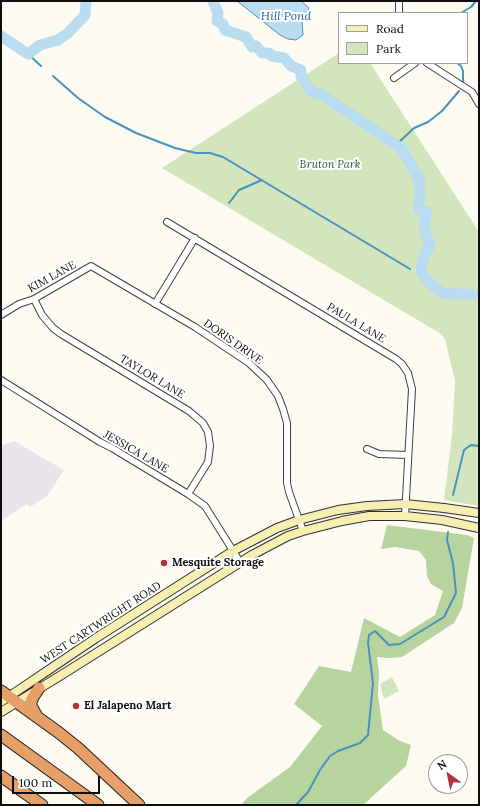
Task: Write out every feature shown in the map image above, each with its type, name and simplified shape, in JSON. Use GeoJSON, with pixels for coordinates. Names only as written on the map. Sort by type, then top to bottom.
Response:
{"type":"FeatureCollection","features":[{"type":"Feature","properties":{"kind":"highway"},"geometry":{"type":"LineString","coordinates":[[36,716],[31,706],[31,702],[32,697],[40,688]]}},
{"type":"Feature","properties":{"kind":"highway"},"geometry":{"type":"LineString","coordinates":[[7,698],[36,716],[78,748],[139,805]]}},
{"type":"Feature","properties":{"kind":"highway"},"geometry":{"type":"LineString","coordinates":[[1,735],[98,805]]}},
{"type":"Feature","properties":{"kind":"highway"},"geometry":{"type":"LineString","coordinates":[[1,776],[42,805]]}},
{"type":"Feature","properties":{"kind":"main road","name":"WEST CARTWRIGHT ROAD"},"geometry":{"type":"LineString","coordinates":[[7,698],[96,638],[233,551],[257,537],[299,520],[338,510],[367,506],[405,504],[479,513]]}},
{"type":"Feature","properties":{"kind":"main road","name":"WEST CARTWRIGHT ROAD"},"geometry":{"type":"LineString","coordinates":[[7,698],[40,688],[240,562],[288,536],[303,530],[342,520],[369,516],[405,516],[442,520],[479,528]]}},
{"type":"Feature","properties":{"kind":"main road"},"geometry":{"type":"LineString","coordinates":[[96,638],[103,649]]}},
{"type":"Feature","properties":{"kind":"main road"},"geometry":{"type":"LineString","coordinates":[[58,665],[63,674]]}},
{"type":"Feature","properties":{"kind":"main road"},"geometry":{"type":"LineString","coordinates":[[1,711],[7,698]]}},
{"type":"Feature","properties":{"kind":"street"},"geometry":{"type":"LineString","coordinates":[[399,1],[399,12]]}},
{"type":"Feature","properties":{"kind":"street"},"geometry":{"type":"LineString","coordinates":[[394,78],[414,64]]}},
{"type":"Feature","properties":{"kind":"street"},"geometry":{"type":"LineString","coordinates":[[429,64],[472,92],[479,101]]}},
{"type":"Feature","properties":{"kind":"street","name":"PAULA LANE"},"geometry":{"type":"LineString","coordinates":[[167,222],[396,358],[402,364],[408,373],[412,389],[405,516]]}},
{"type":"Feature","properties":{"kind":"street"},"geometry":{"type":"LineString","coordinates":[[155,304],[195,238]]}},
{"type":"Feature","properties":{"kind":"street","name":"DORIS DRIVE"},"geometry":{"type":"LineString","coordinates":[[91,266],[195,327],[249,363],[267,380],[278,396],[287,423],[287,483],[303,530]]}},
{"type":"Feature","properties":{"kind":"street","name":"KIM LANE"},"geometry":{"type":"LineString","coordinates":[[1,315],[19,304],[34,299],[91,266]]}},
{"type":"Feature","properties":{"kind":"street","name":"TAYLOR LANE"},"geometry":{"type":"LineString","coordinates":[[34,299],[46,320],[61,334],[189,411],[203,423],[208,432],[210,446],[208,462],[188,494]]}},
{"type":"Feature","properties":{"kind":"street","name":"JESSICA LANE"},"geometry":{"type":"LineString","coordinates":[[2,384],[112,448],[205,506],[240,562]]}},
{"type":"Feature","properties":{"kind":"street"},"geometry":{"type":"LineString","coordinates":[[367,449],[379,454],[408,455]]}},
{"type":"Feature","properties":{"kind":"shaded area"},"geometry":{"type":"Polygon","coordinates":[[[14,441],[64,470],[47,496],[30,507],[27,504],[1,521],[1,446],[14,441]]]}},
{"type":"Feature","properties":{"kind":"green space","name":"Bruton Park"},"geometry":{"type":"Polygon","coordinates":[[[338,54],[338,64],[371,64],[479,232],[479,506],[444,500],[452,435],[455,381],[445,339],[441,334],[162,168],[338,54]]]}},
{"type":"Feature","properties":{"kind":"green space"},"geometry":{"type":"Polygon","coordinates":[[[387,525],[467,535],[474,538],[462,608],[454,623],[402,657],[377,657],[379,672],[378,695],[383,730],[400,741],[411,745],[406,766],[363,805],[241,805],[247,798],[290,767],[322,726],[294,704],[319,666],[351,672],[364,618],[400,637],[435,615],[443,591],[431,584],[427,576],[426,560],[419,551],[395,547],[381,549],[387,525]]]}},
{"type":"Feature","properties":{"kind":"green space"},"geometry":{"type":"Polygon","coordinates":[[[392,677],[399,691],[384,699],[380,684],[392,677]]]}},
{"type":"Feature","properties":{"kind":"water","name":"Hill Pond"},"geometry":{"type":"Polygon","coordinates":[[[237,1],[301,1],[309,8],[302,21],[303,35],[296,40],[288,39],[280,35],[237,1]]]}},
{"type":"Feature","properties":{"kind":"waterway"},"geometry":{"type":"LineString","coordinates":[[1,36],[28,54],[40,45],[58,40],[68,33],[85,15],[86,1]]}},
{"type":"Feature","properties":{"kind":"waterway"},"geometry":{"type":"LineString","coordinates":[[213,1],[218,13],[217,21],[223,24],[225,30],[246,37],[252,47],[256,46],[262,53],[269,53],[272,56],[284,58],[291,66],[301,70],[301,76],[311,92],[320,94],[402,149],[420,181],[419,189],[421,195],[418,204],[419,210],[426,211],[424,223],[426,235],[430,245],[421,266],[422,273],[430,283],[442,293],[479,295]]}},
{"type":"Feature","properties":{"kind":"waterway"},"geometry":{"type":"LineString","coordinates":[[463,12],[471,7],[476,1]]}},
{"type":"Feature","properties":{"kind":"waterway"},"geometry":{"type":"LineString","coordinates":[[28,54],[41,66]]}},
{"type":"Feature","properties":{"kind":"waterway"},"geometry":{"type":"LineString","coordinates":[[458,64],[463,71],[463,82]]}},
{"type":"Feature","properties":{"kind":"waterway"},"geometry":{"type":"LineString","coordinates":[[53,76],[78,98],[105,117],[136,133],[175,148],[196,153],[210,153],[223,157],[410,269]]}},
{"type":"Feature","properties":{"kind":"waterway"},"geometry":{"type":"LineString","coordinates":[[396,145],[414,128],[428,122],[442,111],[459,91]]}},
{"type":"Feature","properties":{"kind":"waterway"},"geometry":{"type":"LineString","coordinates":[[229,203],[239,190],[262,180]]}},
{"type":"Feature","properties":{"kind":"waterway"},"geometry":{"type":"LineString","coordinates":[[418,271],[422,273]]}},
{"type":"Feature","properties":{"kind":"waterway"},"geometry":{"type":"LineString","coordinates":[[453,495],[464,450],[471,445],[479,446]]}},
{"type":"Feature","properties":{"kind":"waterway"},"geometry":{"type":"LineString","coordinates":[[296,805],[308,792],[320,770],[330,756],[338,751],[360,743],[368,735],[373,683],[368,643],[369,635],[375,631],[389,645],[400,644],[444,617],[456,593],[453,563],[447,540],[448,532]]}},
{"type":"Feature","properties":{"kind":"place","name":"Mesquite Storage"},"geometry":{"type":"Point","coordinates":[164,563]}},
{"type":"Feature","properties":{"kind":"place","name":"El Jalapeno Mart"},"geometry":{"type":"Point","coordinates":[76,706]}}]}
